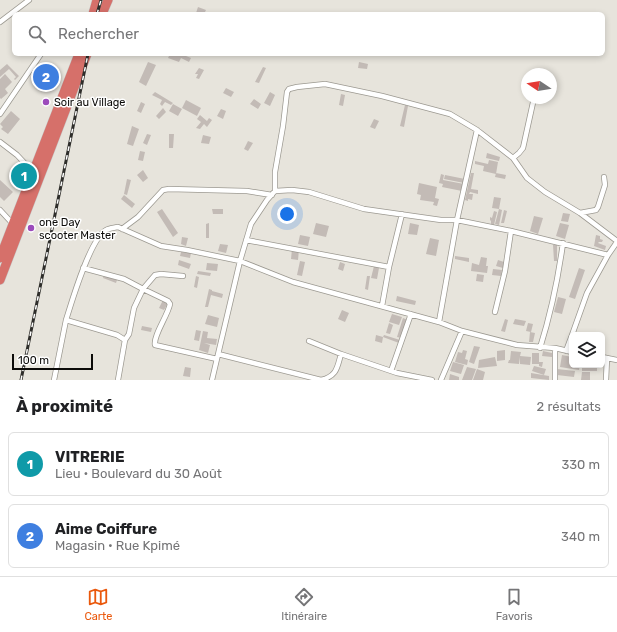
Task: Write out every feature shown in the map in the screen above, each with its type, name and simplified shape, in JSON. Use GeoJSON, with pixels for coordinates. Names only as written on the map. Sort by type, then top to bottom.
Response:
{"type":"FeatureCollection","features":[{"type":"Feature","properties":{"kind":"highway"},"geometry":{"type":"LineString","coordinates":[[94,12],[97,0]]}},
{"type":"Feature","properties":{"kind":"highway"},"geometry":{"type":"LineString","coordinates":[[103,12],[108,0]]}},
{"type":"Feature","properties":{"kind":"highway"},"geometry":{"type":"LineString","coordinates":[[0,258],[78,56]]}},
{"type":"Feature","properties":{"kind":"highway"},"geometry":{"type":"LineString","coordinates":[[0,280],[86,56]]}},
{"type":"Feature","properties":{"kind":"street"},"geometry":{"type":"LineString","coordinates":[[13,12],[29,0]]}},
{"type":"Feature","properties":{"kind":"street"},"geometry":{"type":"LineString","coordinates":[[0,22],[12,13]]}},
{"type":"Feature","properties":{"kind":"street"},"geometry":{"type":"LineString","coordinates":[[0,114],[40,56]]}},
{"type":"Feature","properties":{"kind":"street"},"geometry":{"type":"LineString","coordinates":[[212,380],[240,261],[251,224],[274,193],[275,172],[287,92],[290,89],[297,87],[325,84],[382,96],[450,114],[477,130],[513,158],[526,178],[580,214],[617,242],[587,293],[573,332]]}},
{"type":"Feature","properties":{"kind":"street"},"geometry":{"type":"LineString","coordinates":[[513,158],[523,148],[533,104]]}},
{"type":"Feature","properties":{"kind":"street"},"geometry":{"type":"LineString","coordinates":[[440,322],[457,220],[477,130]]}},
{"type":"Feature","properties":{"kind":"street"},"geometry":{"type":"LineString","coordinates":[[0,142],[17,155],[33,172]]}},
{"type":"Feature","properties":{"kind":"street"},"geometry":{"type":"LineString","coordinates":[[580,214],[596,210],[598,207],[605,185],[604,177]]}},
{"type":"Feature","properties":{"kind":"street"},"geometry":{"type":"LineString","coordinates":[[122,229],[138,217],[163,190],[247,191],[274,193],[292,190],[309,192],[364,209],[441,220],[457,220],[563,243],[608,255]]}},
{"type":"Feature","properties":{"kind":"street"},"geometry":{"type":"LineString","coordinates":[[0,210],[13,224]]}},
{"type":"Feature","properties":{"kind":"street"},"geometry":{"type":"LineString","coordinates":[[382,306],[389,267],[402,214]]}},
{"type":"Feature","properties":{"kind":"street"},"geometry":{"type":"LineString","coordinates":[[54,380],[66,320],[83,268],[97,240],[104,230],[118,227],[161,246],[240,261],[294,282],[440,322],[462,331],[517,345],[555,348],[569,352]]}},
{"type":"Feature","properties":{"kind":"street"},"geometry":{"type":"LineString","coordinates":[[495,312],[505,271],[511,231]]}},
{"type":"Feature","properties":{"kind":"street"},"geometry":{"type":"LineString","coordinates":[[246,240],[389,267]]}},
{"type":"Feature","properties":{"kind":"street"},"geometry":{"type":"LineString","coordinates":[[540,348],[557,285],[563,243]]}},
{"type":"Feature","properties":{"kind":"street"},"geometry":{"type":"LineString","coordinates":[[83,268],[124,280],[170,304],[155,339],[155,345],[322,380],[329,378],[335,373],[341,354]]}},
{"type":"Feature","properties":{"kind":"street"},"geometry":{"type":"LineString","coordinates":[[118,380],[125,340],[129,334],[134,308],[143,289],[155,275],[161,274],[183,276]]}},
{"type":"Feature","properties":{"kind":"street"},"geometry":{"type":"LineString","coordinates":[[390,371],[411,314]]}},
{"type":"Feature","properties":{"kind":"street"},"geometry":{"type":"LineString","coordinates":[[66,320],[117,335],[125,340]]}},
{"type":"Feature","properties":{"kind":"street"},"geometry":{"type":"LineString","coordinates":[[441,380],[462,331]]}},
{"type":"Feature","properties":{"kind":"street"},"geometry":{"type":"LineString","coordinates":[[309,341],[390,371],[432,380]]}},
{"type":"Feature","properties":{"kind":"street"},"geometry":{"type":"LineString","coordinates":[[566,351],[569,343]]}},
{"type":"Feature","properties":{"kind":"street"},"geometry":{"type":"LineString","coordinates":[[555,348],[556,380]]}},
{"type":"Feature","properties":{"kind":"street"},"geometry":{"type":"LineString","coordinates":[[605,358],[617,360]]}},
{"type":"Feature","properties":{"kind":"street"},"geometry":{"type":"LineString","coordinates":[[605,368],[606,380]]}},
{"type":"Feature","properties":{"kind":"street"},"geometry":{"type":"LineString","coordinates":[[396,380],[397,373]]}},
{"type":"Feature","properties":{"kind":"building"},"geometry":{"type":"Polygon","coordinates":[[[198,7],[206,10],[205,12],[196,12],[198,7]]]}},
{"type":"Feature","properties":{"kind":"building"},"geometry":{"type":"Polygon","coordinates":[[[169,56],[186,56],[191,58],[189,62],[181,58],[179,62],[168,58],[169,56]]]}},
{"type":"Feature","properties":{"kind":"building"},"geometry":{"type":"Polygon","coordinates":[[[148,62],[156,65],[146,86],[139,82],[148,62]]]}},
{"type":"Feature","properties":{"kind":"building"},"geometry":{"type":"Polygon","coordinates":[[[359,62],[368,64],[367,69],[358,68],[359,62]]]}},
{"type":"Feature","properties":{"kind":"building"},"geometry":{"type":"Polygon","coordinates":[[[7,64],[19,76],[15,80],[14,79],[16,77],[9,69],[0,77],[0,70],[7,64]]]}},
{"type":"Feature","properties":{"kind":"building"},"geometry":{"type":"Polygon","coordinates":[[[263,67],[266,68],[259,83],[255,82],[263,67]]]}},
{"type":"Feature","properties":{"kind":"building"},"geometry":{"type":"Polygon","coordinates":[[[199,68],[204,70],[199,79],[196,78],[198,74],[195,74],[199,68]]]}},
{"type":"Feature","properties":{"kind":"building"},"geometry":{"type":"Polygon","coordinates":[[[5,74],[12,82],[5,89],[8,93],[1,99],[0,79],[5,74]]]}},
{"type":"Feature","properties":{"kind":"building"},"geometry":{"type":"Polygon","coordinates":[[[226,88],[234,92],[231,97],[223,93],[226,88]]]}},
{"type":"Feature","properties":{"kind":"building"},"geometry":{"type":"Polygon","coordinates":[[[155,92],[173,103],[171,105],[165,102],[162,106],[160,104],[162,100],[152,95],[155,92]]]}},
{"type":"Feature","properties":{"kind":"building"},"geometry":{"type":"Polygon","coordinates":[[[270,92],[275,95],[270,106],[264,103],[270,92]]]}},
{"type":"Feature","properties":{"kind":"building"},"geometry":{"type":"Polygon","coordinates":[[[341,94],[345,95],[343,106],[339,105],[341,94]]]}},
{"type":"Feature","properties":{"kind":"building"},"geometry":{"type":"Polygon","coordinates":[[[254,99],[261,104],[258,109],[250,104],[254,99]]]}},
{"type":"Feature","properties":{"kind":"building"},"geometry":{"type":"Polygon","coordinates":[[[186,100],[201,108],[197,116],[182,108],[186,100]]]}},
{"type":"Feature","properties":{"kind":"building"},"geometry":{"type":"Polygon","coordinates":[[[141,102],[145,104],[141,113],[137,111],[141,102]]]}},
{"type":"Feature","properties":{"kind":"building"},"geometry":{"type":"Polygon","coordinates":[[[173,104],[182,109],[178,116],[169,111],[173,104]]]}},
{"type":"Feature","properties":{"kind":"building"},"geometry":{"type":"Polygon","coordinates":[[[405,105],[408,106],[404,127],[400,126],[405,105]]]}},
{"type":"Feature","properties":{"kind":"building"},"geometry":{"type":"Polygon","coordinates":[[[163,108],[166,112],[159,119],[156,116],[163,108]]]}},
{"type":"Feature","properties":{"kind":"building"},"geometry":{"type":"Polygon","coordinates":[[[221,109],[226,111],[223,119],[217,116],[221,109]]]}},
{"type":"Feature","properties":{"kind":"building"},"geometry":{"type":"Polygon","coordinates":[[[11,111],[20,119],[8,134],[1,129],[3,127],[0,124],[11,111]]]}},
{"type":"Feature","properties":{"kind":"building"},"geometry":{"type":"Polygon","coordinates":[[[200,115],[207,121],[209,118],[212,120],[207,127],[204,124],[200,129],[196,128],[201,122],[197,119],[200,115]]]}},
{"type":"Feature","properties":{"kind":"building"},"geometry":{"type":"Polygon","coordinates":[[[374,119],[379,121],[375,129],[370,127],[374,119]]]}},
{"type":"Feature","properties":{"kind":"building"},"geometry":{"type":"Polygon","coordinates":[[[132,126],[139,129],[133,146],[127,144],[132,126]]]}},
{"type":"Feature","properties":{"kind":"building"},"geometry":{"type":"Polygon","coordinates":[[[147,134],[151,135],[147,145],[143,143],[147,134]]]}},
{"type":"Feature","properties":{"kind":"building"},"geometry":{"type":"Polygon","coordinates":[[[169,134],[174,134],[173,148],[169,148],[169,134]]]}},
{"type":"Feature","properties":{"kind":"building"},"geometry":{"type":"Polygon","coordinates":[[[203,135],[211,137],[209,144],[201,143],[203,135]]]}},
{"type":"Feature","properties":{"kind":"building"},"geometry":{"type":"Polygon","coordinates":[[[248,141],[253,143],[248,151],[244,149],[248,141]]]}},
{"type":"Feature","properties":{"kind":"building"},"geometry":{"type":"Polygon","coordinates":[[[140,151],[145,152],[143,161],[138,160],[140,151]]]}},
{"type":"Feature","properties":{"kind":"building"},"geometry":{"type":"Polygon","coordinates":[[[487,153],[500,157],[499,161],[486,158],[487,153]]]}},
{"type":"Feature","properties":{"kind":"building"},"geometry":{"type":"Polygon","coordinates":[[[489,160],[498,162],[496,174],[483,171],[484,166],[475,164],[475,161],[488,164],[489,160]]]}},
{"type":"Feature","properties":{"kind":"building"},"geometry":{"type":"Polygon","coordinates":[[[19,162],[24,163],[18,176],[14,175],[19,162]]]}},
{"type":"Feature","properties":{"kind":"building"},"geometry":{"type":"Polygon","coordinates":[[[143,170],[148,178],[143,182],[137,175],[143,170]]]}},
{"type":"Feature","properties":{"kind":"building"},"geometry":{"type":"Polygon","coordinates":[[[471,173],[474,173],[471,189],[478,190],[478,194],[470,192],[469,194],[473,194],[472,200],[468,199],[468,201],[465,200],[471,173]]]}},
{"type":"Feature","properties":{"kind":"building"},"geometry":{"type":"Polygon","coordinates":[[[496,173],[506,175],[505,179],[495,177],[496,173]]]}},
{"type":"Feature","properties":{"kind":"building"},"geometry":{"type":"Polygon","coordinates":[[[441,174],[444,175],[443,180],[464,184],[462,191],[442,187],[443,184],[439,183],[441,174]]]}},
{"type":"Feature","properties":{"kind":"building"},"geometry":{"type":"Polygon","coordinates":[[[445,175],[465,179],[464,183],[444,179],[445,175]]]}},
{"type":"Feature","properties":{"kind":"building"},"geometry":{"type":"Polygon","coordinates":[[[127,179],[131,180],[127,195],[124,194],[127,179]]]}},
{"type":"Feature","properties":{"kind":"building"},"geometry":{"type":"Polygon","coordinates":[[[0,180],[13,192],[4,201],[0,197],[0,180]]]}},
{"type":"Feature","properties":{"kind":"building"},"geometry":{"type":"Polygon","coordinates":[[[419,183],[437,187],[435,198],[439,199],[437,206],[433,205],[434,202],[420,200],[421,195],[417,194],[419,183]]]}},
{"type":"Feature","properties":{"kind":"building"},"geometry":{"type":"Polygon","coordinates":[[[124,195],[135,204],[132,208],[121,199],[124,195]]]}},
{"type":"Feature","properties":{"kind":"building"},"geometry":{"type":"Polygon","coordinates":[[[494,197],[501,198],[499,209],[492,208],[494,197]]]}},
{"type":"Feature","properties":{"kind":"building"},"geometry":{"type":"Polygon","coordinates":[[[162,209],[178,233],[173,237],[157,212],[162,209]]]}},
{"type":"Feature","properties":{"kind":"building"},"geometry":{"type":"Polygon","coordinates":[[[212,209],[223,209],[223,214],[213,214],[212,209]]]}},
{"type":"Feature","properties":{"kind":"building"},"geometry":{"type":"Polygon","coordinates":[[[499,209],[502,210],[499,225],[495,224],[499,209]]]}},
{"type":"Feature","properties":{"kind":"building"},"geometry":{"type":"Polygon","coordinates":[[[504,210],[507,211],[504,223],[501,223],[504,210]]]}},
{"type":"Feature","properties":{"kind":"building"},"geometry":{"type":"Polygon","coordinates":[[[494,211],[497,212],[494,225],[491,224],[490,217],[492,218],[494,211]]]}},
{"type":"Feature","properties":{"kind":"building"},"geometry":{"type":"Polygon","coordinates":[[[563,213],[570,214],[568,222],[561,221],[563,213]]]}},
{"type":"Feature","properties":{"kind":"building"},"geometry":{"type":"Polygon","coordinates":[[[534,216],[543,218],[538,234],[530,231],[534,216]]]}},
{"type":"Feature","properties":{"kind":"building"},"geometry":{"type":"Polygon","coordinates":[[[209,223],[209,238],[206,238],[206,224],[209,223]]]}},
{"type":"Feature","properties":{"kind":"building"},"geometry":{"type":"Polygon","coordinates":[[[316,223],[329,226],[326,237],[313,234],[316,223]]]}},
{"type":"Feature","properties":{"kind":"building"},"geometry":{"type":"Polygon","coordinates":[[[410,223],[419,225],[417,235],[408,234],[410,223]]]}},
{"type":"Feature","properties":{"kind":"building"},"geometry":{"type":"Polygon","coordinates":[[[560,223],[569,225],[565,239],[556,236],[560,223]]]}},
{"type":"Feature","properties":{"kind":"building"},"geometry":{"type":"Polygon","coordinates":[[[300,235],[310,237],[308,246],[298,244],[300,235]]]}},
{"type":"Feature","properties":{"kind":"building"},"geometry":{"type":"Polygon","coordinates":[[[596,235],[600,236],[600,239],[603,240],[602,242],[598,243],[606,246],[605,250],[594,246],[596,235]]]}},
{"type":"Feature","properties":{"kind":"building"},"geometry":{"type":"Polygon","coordinates":[[[182,237],[188,238],[186,246],[181,244],[182,237]]]}},
{"type":"Feature","properties":{"kind":"building"},"geometry":{"type":"Polygon","coordinates":[[[430,238],[439,240],[436,256],[426,254],[430,238]]]}},
{"type":"Feature","properties":{"kind":"building"},"geometry":{"type":"Polygon","coordinates":[[[220,244],[228,245],[226,253],[218,251],[220,244]]]}},
{"type":"Feature","properties":{"kind":"building"},"geometry":{"type":"Polygon","coordinates":[[[553,245],[557,245],[557,261],[554,261],[553,245]]]}},
{"type":"Feature","properties":{"kind":"building"},"geometry":{"type":"Polygon","coordinates":[[[292,249],[299,250],[298,260],[291,259],[292,249]]]}},
{"type":"Feature","properties":{"kind":"building"},"geometry":{"type":"Polygon","coordinates":[[[181,252],[191,253],[190,258],[180,256],[181,252]]]}},
{"type":"Feature","properties":{"kind":"building"},"geometry":{"type":"Polygon","coordinates":[[[455,256],[469,258],[469,262],[455,259],[455,256]]]}},
{"type":"Feature","properties":{"kind":"building"},"geometry":{"type":"Polygon","coordinates":[[[481,257],[487,258],[487,273],[471,271],[472,263],[479,265],[481,257]]]}},
{"type":"Feature","properties":{"kind":"building"},"geometry":{"type":"Polygon","coordinates":[[[179,260],[191,264],[189,269],[178,265],[179,260]]]}},
{"type":"Feature","properties":{"kind":"building"},"geometry":{"type":"Polygon","coordinates":[[[498,260],[504,262],[503,268],[496,266],[498,260]]]}},
{"type":"Feature","properties":{"kind":"building"},"geometry":{"type":"Polygon","coordinates":[[[300,261],[305,262],[302,276],[297,275],[300,261]]]}},
{"type":"Feature","properties":{"kind":"building"},"geometry":{"type":"Polygon","coordinates":[[[340,262],[345,264],[343,271],[338,269],[340,262]]]}},
{"type":"Feature","properties":{"kind":"building"},"geometry":{"type":"Polygon","coordinates":[[[207,263],[218,264],[217,271],[206,270],[207,263]]]}},
{"type":"Feature","properties":{"kind":"building"},"geometry":{"type":"Polygon","coordinates":[[[374,266],[379,268],[377,279],[371,278],[374,266]]]}},
{"type":"Feature","properties":{"kind":"building"},"geometry":{"type":"Polygon","coordinates":[[[579,268],[585,270],[575,299],[569,297],[579,268]]]}},
{"type":"Feature","properties":{"kind":"building"},"geometry":{"type":"Polygon","coordinates":[[[493,269],[502,270],[501,276],[492,275],[493,269]]]}},
{"type":"Feature","properties":{"kind":"building"},"geometry":{"type":"Polygon","coordinates":[[[198,271],[211,273],[210,276],[197,274],[198,271]]]}},
{"type":"Feature","properties":{"kind":"building"},"geometry":{"type":"Polygon","coordinates":[[[477,274],[484,275],[483,282],[476,281],[477,274]]]}},
{"type":"Feature","properties":{"kind":"building"},"geometry":{"type":"Polygon","coordinates":[[[104,275],[117,280],[116,283],[103,278],[104,275]]]}},
{"type":"Feature","properties":{"kind":"building"},"geometry":{"type":"Polygon","coordinates":[[[196,276],[199,277],[197,288],[194,287],[196,276]]]}},
{"type":"Feature","properties":{"kind":"building"},"geometry":{"type":"Polygon","coordinates":[[[367,276],[370,276],[368,290],[365,289],[367,276]]]}},
{"type":"Feature","properties":{"kind":"building"},"geometry":{"type":"Polygon","coordinates":[[[209,289],[223,294],[222,298],[211,295],[208,307],[205,307],[209,289]]]}},
{"type":"Feature","properties":{"kind":"building"},"geometry":{"type":"Polygon","coordinates":[[[397,296],[416,301],[415,305],[396,301],[397,296]]]}},
{"type":"Feature","properties":{"kind":"building"},"geometry":{"type":"Polygon","coordinates":[[[558,297],[566,299],[562,314],[554,312],[558,297]]]}},
{"type":"Feature","properties":{"kind":"building"},"geometry":{"type":"Polygon","coordinates":[[[163,300],[168,303],[164,310],[159,308],[163,300]]]}},
{"type":"Feature","properties":{"kind":"building"},"geometry":{"type":"Polygon","coordinates":[[[342,310],[349,313],[345,322],[338,319],[342,310]]]}},
{"type":"Feature","properties":{"kind":"building"},"geometry":{"type":"Polygon","coordinates":[[[392,314],[402,317],[399,325],[389,322],[392,314]]]}},
{"type":"Feature","properties":{"kind":"building"},"geometry":{"type":"Polygon","coordinates":[[[208,315],[219,318],[217,327],[205,324],[208,315]]]}},
{"type":"Feature","properties":{"kind":"building"},"geometry":{"type":"Polygon","coordinates":[[[403,318],[408,320],[402,338],[397,337],[403,318]]]}},
{"type":"Feature","properties":{"kind":"building"},"geometry":{"type":"Polygon","coordinates":[[[505,319],[508,320],[505,332],[501,331],[505,319]]]}},
{"type":"Feature","properties":{"kind":"building"},"geometry":{"type":"Polygon","coordinates":[[[515,319],[526,321],[524,326],[513,324],[515,319]]]}},
{"type":"Feature","properties":{"kind":"building"},"geometry":{"type":"Polygon","coordinates":[[[389,323],[393,325],[390,334],[386,333],[389,323]]]}},
{"type":"Feature","properties":{"kind":"building"},"geometry":{"type":"Polygon","coordinates":[[[528,323],[533,324],[531,332],[526,331],[528,323]]]}},
{"type":"Feature","properties":{"kind":"building"},"geometry":{"type":"Polygon","coordinates":[[[142,326],[152,328],[151,332],[141,330],[142,326]]]}},
{"type":"Feature","properties":{"kind":"building"},"geometry":{"type":"Polygon","coordinates":[[[196,330],[201,331],[199,341],[194,340],[196,330]]]}},
{"type":"Feature","properties":{"kind":"building"},"geometry":{"type":"Polygon","coordinates":[[[203,331],[208,332],[207,338],[217,339],[216,345],[204,343],[210,345],[208,353],[199,350],[203,331]]]}},
{"type":"Feature","properties":{"kind":"building"},"geometry":{"type":"Polygon","coordinates":[[[530,332],[535,333],[533,342],[529,342],[530,332]]]}},
{"type":"Feature","properties":{"kind":"building"},"geometry":{"type":"Polygon","coordinates":[[[376,335],[383,337],[382,343],[375,341],[376,335]]]}},
{"type":"Feature","properties":{"kind":"building"},"geometry":{"type":"Polygon","coordinates":[[[384,335],[400,340],[399,343],[383,337],[384,335]]]}},
{"type":"Feature","properties":{"kind":"building"},"geometry":{"type":"Polygon","coordinates":[[[474,346],[480,347],[474,364],[469,362],[474,346]]]}},
{"type":"Feature","properties":{"kind":"building"},"geometry":{"type":"Polygon","coordinates":[[[463,350],[467,351],[465,359],[468,360],[467,365],[455,362],[458,352],[462,353],[463,350]]]}},
{"type":"Feature","properties":{"kind":"building"},"geometry":{"type":"Polygon","coordinates":[[[505,350],[505,360],[497,361],[497,351],[505,350]]]}},
{"type":"Feature","properties":{"kind":"building"},"geometry":{"type":"Polygon","coordinates":[[[511,351],[521,352],[520,356],[531,357],[530,365],[520,364],[520,357],[519,364],[508,363],[510,360],[511,351]]]}},
{"type":"Feature","properties":{"kind":"building"},"geometry":{"type":"Polygon","coordinates":[[[543,351],[552,353],[552,357],[542,356],[543,351]]]}},
{"type":"Feature","properties":{"kind":"building"},"geometry":{"type":"Polygon","coordinates":[[[532,353],[539,353],[539,362],[543,362],[542,367],[539,366],[539,364],[532,364],[532,353]]]}},
{"type":"Feature","properties":{"kind":"building"},"geometry":{"type":"Polygon","coordinates":[[[562,355],[569,356],[569,368],[579,368],[579,370],[560,367],[562,355]]]}},
{"type":"Feature","properties":{"kind":"building"},"geometry":{"type":"Polygon","coordinates":[[[495,357],[497,366],[478,368],[479,360],[495,357]]]}},
{"type":"Feature","properties":{"kind":"building"},"geometry":{"type":"Polygon","coordinates":[[[453,362],[464,365],[461,374],[450,371],[453,362]]]}},
{"type":"Feature","properties":{"kind":"building"},"geometry":{"type":"Polygon","coordinates":[[[534,366],[546,369],[544,375],[532,371],[534,366]]]}},
{"type":"Feature","properties":{"kind":"building"},"geometry":{"type":"Polygon","coordinates":[[[185,367],[191,368],[190,377],[183,376],[185,367]]]}},
{"type":"Feature","properties":{"kind":"building"},"geometry":{"type":"Polygon","coordinates":[[[467,367],[476,369],[472,380],[462,380],[467,367]]]}},
{"type":"Feature","properties":{"kind":"building"},"geometry":{"type":"Polygon","coordinates":[[[582,368],[597,368],[597,371],[582,371],[582,368]]]}},
{"type":"Feature","properties":{"kind":"building"},"geometry":{"type":"Polygon","coordinates":[[[477,369],[485,372],[483,380],[473,380],[477,369]]]}},
{"type":"Feature","properties":{"kind":"building"},"geometry":{"type":"Polygon","coordinates":[[[557,369],[575,371],[574,377],[557,375],[557,369]]]}},
{"type":"Feature","properties":{"kind":"building"},"geometry":{"type":"Polygon","coordinates":[[[582,372],[590,372],[590,380],[581,380],[582,372]]]}},
{"type":"Feature","properties":{"kind":"building"},"geometry":{"type":"Polygon","coordinates":[[[531,373],[549,376],[549,380],[531,378],[531,373]]]}},
{"type":"Feature","properties":{"kind":"building"},"geometry":{"type":"Polygon","coordinates":[[[450,374],[459,377],[459,380],[449,380],[450,374]]]}},
{"type":"Feature","properties":{"kind":"railway"},"geometry":{"type":"LineString","coordinates":[[98,12],[101,0]]}},
{"type":"Feature","properties":{"kind":"railway"},"geometry":{"type":"LineString","coordinates":[[21,380],[88,56]]}},
{"type":"Feature","properties":{"kind":"place","name":"Aime Coiffure"},"geometry":{"type":"Point","coordinates":[46,77]}},
{"type":"Feature","properties":{"kind":"place","name":"Soir au Village"},"geometry":{"type":"Point","coordinates":[46,102]}},
{"type":"Feature","properties":{"kind":"place","name":"VITRERIE"},"geometry":{"type":"Point","coordinates":[24,176]}},
{"type":"Feature","properties":{"kind":"place","name":"one Day scooter Master"},"geometry":{"type":"Point","coordinates":[31,228]}}]}
